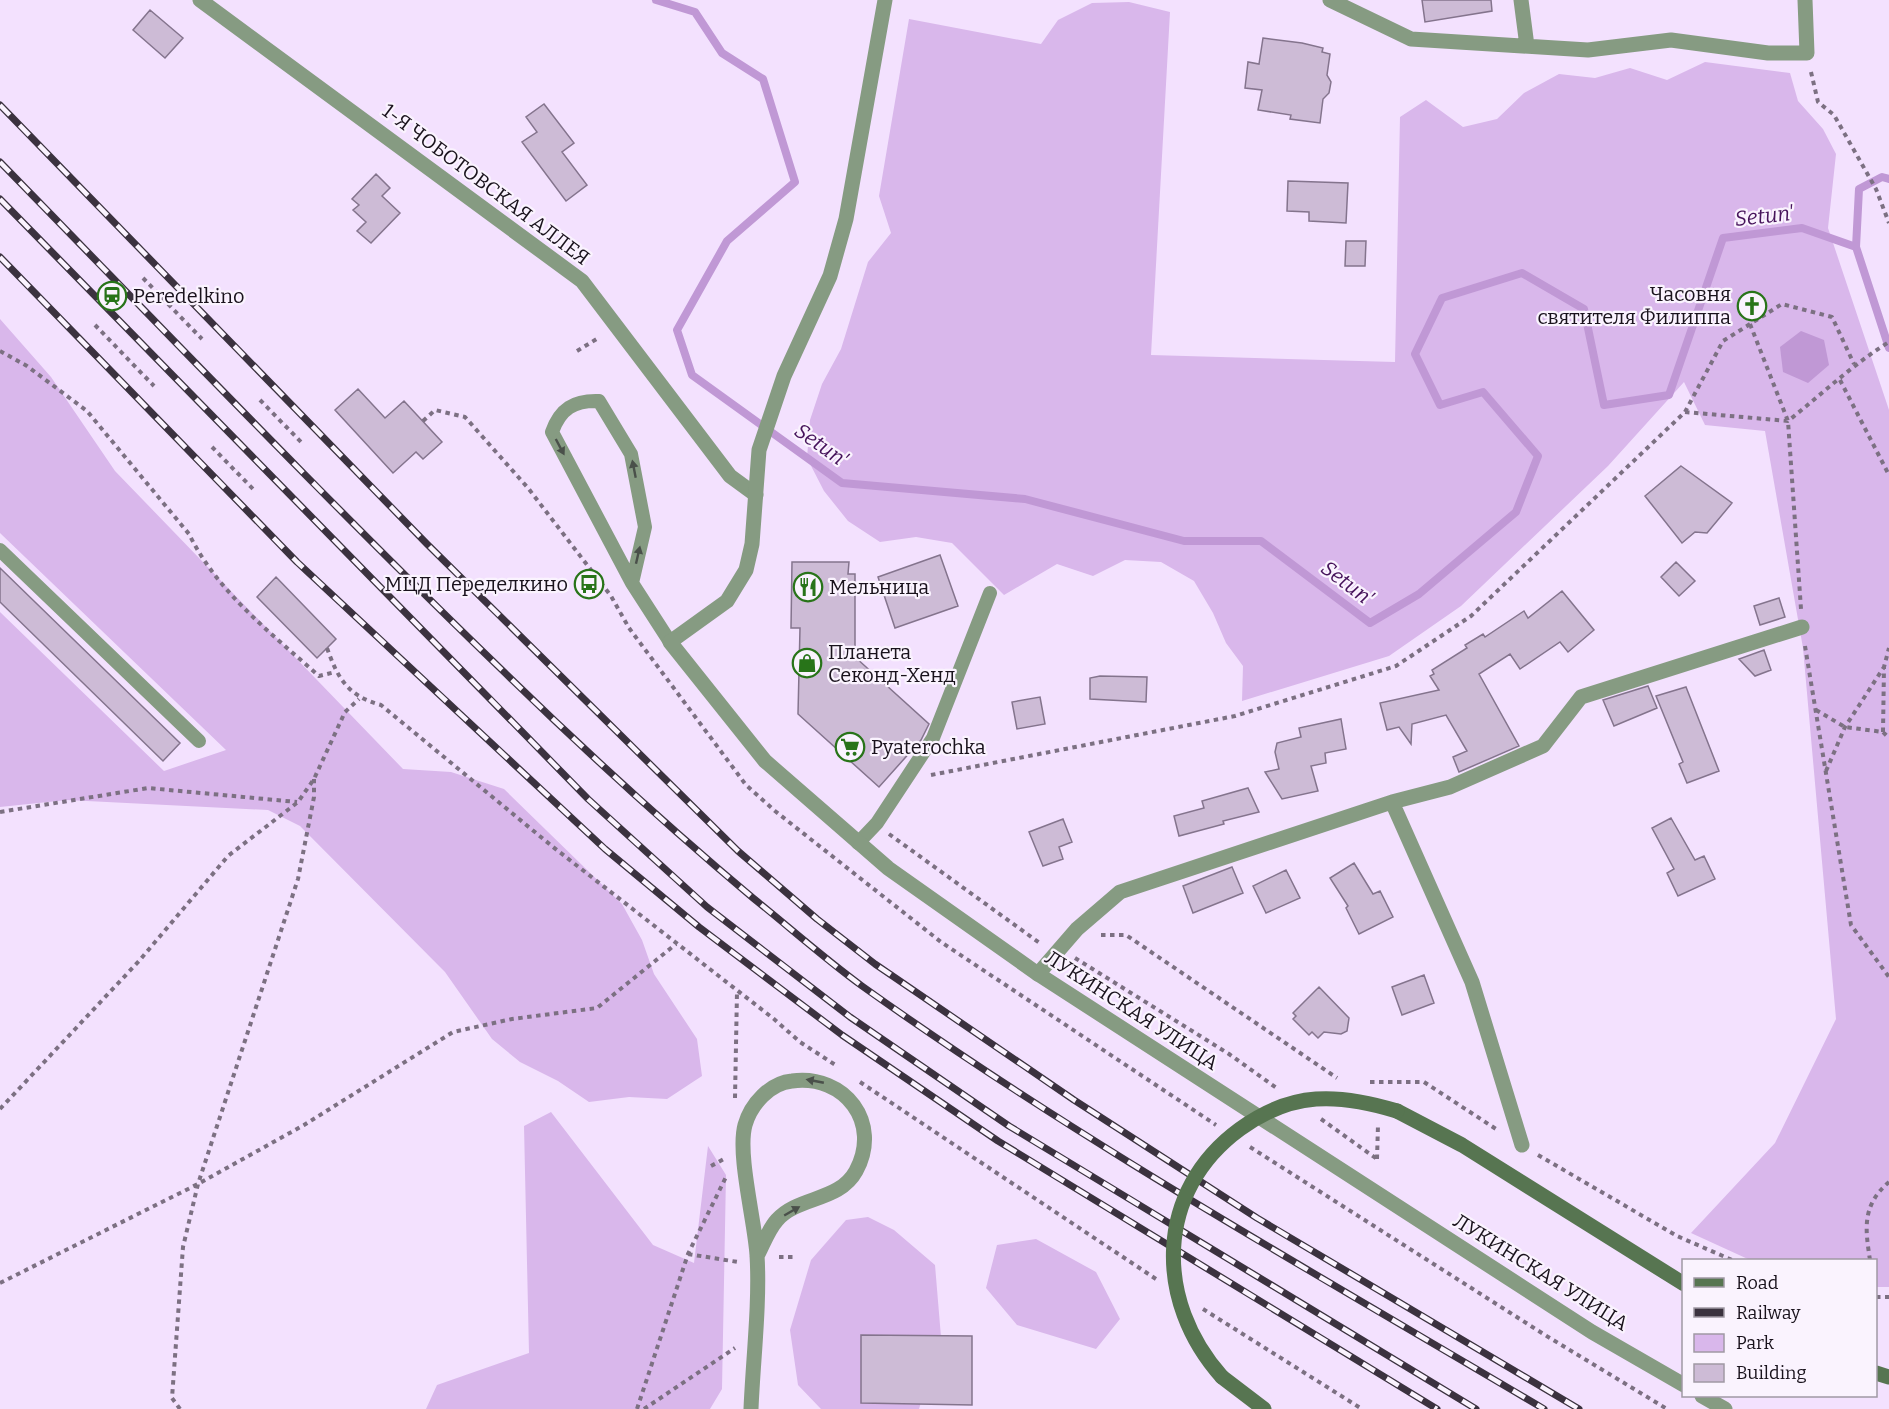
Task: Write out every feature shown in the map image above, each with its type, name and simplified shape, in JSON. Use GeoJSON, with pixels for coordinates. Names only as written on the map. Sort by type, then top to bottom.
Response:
{"type":"FeatureCollection","features":[{"type":"Feature","properties":{"kind":"main road"},"geometry":{"type":"LineString","coordinates":[[1264,1409],[1222,1377],[1192,1336],[1181,1310],[1174,1282],[1173,1254],[1176,1225],[1184,1198],[1197,1173],[1226,1139],[1260,1116],[1286,1105],[1315,1099],[1342,1099],[1370,1103],[1397,1111],[1454,1140],[1682,1283]]}},
{"type":"Feature","properties":{"kind":"street","name":"1-Я ЧОБОТОВСКАЯ АЛЛЕЯ"},"geometry":{"type":"LineString","coordinates":[[200,0],[582,281],[730,476],[756,495]]}},
{"type":"Feature","properties":{"kind":"street"},"geometry":{"type":"LineString","coordinates":[[670,642],[715,612],[738,587],[746,570],[752,544],[759,450],[784,376],[830,276],[837,253],[846,219],[885,0]]}},
{"type":"Feature","properties":{"kind":"street"},"geometry":{"type":"LineString","coordinates":[[1330,0],[1411,39],[1588,50],[1671,40],[1768,53],[1807,53],[1805,0]]}},
{"type":"Feature","properties":{"kind":"street"},"geometry":{"type":"LineString","coordinates":[[1521,0],[1527,46]]}},
{"type":"Feature","properties":{"kind":"street"},"geometry":{"type":"LineString","coordinates":[[1038,974],[1077,929],[1120,892],[1392,802],[1450,787],[1543,746],[1581,697],[1802,627]]}},
{"type":"Feature","properties":{"kind":"street","name":"ЛУКИНСКАЯ УЛИЦА"},"geometry":{"type":"LineString","coordinates":[[670,642],[765,760],[858,843],[923,894],[1038,974],[1592,1332],[1682,1384]]}},
{"type":"Feature","properties":{"kind":"street"},"geometry":{"type":"LineString","coordinates":[[1392,802],[1472,982],[1522,1145]]}},
{"type":"Feature","properties":{"kind":"street"},"geometry":{"type":"LineString","coordinates":[[751,1409],[764,1256],[777,1220],[797,1207],[841,1189],[855,1173],[864,1154],[865,1133],[859,1112],[846,1095],[828,1084],[807,1079],[787,1081],[768,1091],[753,1106],[745,1126],[743,1147],[764,1256]]}},
{"type":"Feature","properties":{"kind":"street"},"geometry":{"type":"LineString","coordinates":[[1705,1397],[1725,1409]]}},
{"type":"Feature","properties":{"kind":"lane","name":"ЛУКИНСКАЯ УЛИЦА"},"geometry":{"type":"LineString","coordinates":[[632,583],[645,527],[631,454],[599,401],[583,401],[565,409],[557,418],[552,432],[632,583],[670,642]]}},
{"type":"Feature","properties":{"kind":"lane"},"geometry":{"type":"LineString","coordinates":[[0,550],[199,741]]}},
{"type":"Feature","properties":{"kind":"lane"},"geometry":{"type":"LineString","coordinates":[[858,843],[877,823],[897,789],[933,738],[990,593]]}},
{"type":"Feature","properties":{"kind":"path"},"geometry":{"type":"LineString","coordinates":[[1807,53],[1818,102],[1834,115],[1868,173],[1889,223]]}},
{"type":"Feature","properties":{"kind":"path"},"geometry":{"type":"LineString","coordinates":[[143,278],[202,339]]}},
{"type":"Feature","properties":{"kind":"path"},"geometry":{"type":"LineString","coordinates":[[897,789],[924,777],[1236,716],[1396,666],[1471,616],[1685,412],[1723,341],[1782,304],[1832,317],[1854,364]]}},
{"type":"Feature","properties":{"kind":"path"},"geometry":{"type":"LineString","coordinates":[[1750,324],[1788,421],[1802,627],[1851,925],[1889,977]]}},
{"type":"Feature","properties":{"kind":"path"},"geometry":{"type":"LineString","coordinates":[[95,325],[154,386]]}},
{"type":"Feature","properties":{"kind":"path"},"geometry":{"type":"LineString","coordinates":[[577,351],[604,334]]}},
{"type":"Feature","properties":{"kind":"path"},"geometry":{"type":"LineString","coordinates":[[1685,412],[1788,421],[1840,380],[1854,364],[1889,342]]}},
{"type":"Feature","properties":{"kind":"path"},"geometry":{"type":"LineString","coordinates":[[0,351],[27,366],[87,411],[189,534],[200,558],[231,595],[319,676],[336,672]]}},
{"type":"Feature","properties":{"kind":"path"},"geometry":{"type":"LineString","coordinates":[[1840,380],[1889,475]]}},
{"type":"Feature","properties":{"kind":"path"},"geometry":{"type":"LineString","coordinates":[[260,400],[302,443]]}},
{"type":"Feature","properties":{"kind":"path"},"geometry":{"type":"LineString","coordinates":[[423,421],[435,410],[465,417],[528,488]]}},
{"type":"Feature","properties":{"kind":"path"},"geometry":{"type":"LineString","coordinates":[[212,447],[254,490]]}},
{"type":"Feature","properties":{"kind":"path"},"geometry":{"type":"LineString","coordinates":[[327,648],[336,672],[359,699],[381,705],[553,847],[800,1042],[846,1072]]}},
{"type":"Feature","properties":{"kind":"path"},"geometry":{"type":"LineString","coordinates":[[1883,732],[1884,667],[1889,648]]}},
{"type":"Feature","properties":{"kind":"path"},"geometry":{"type":"LineString","coordinates":[[1826,771],[1845,727],[1884,667]]}},
{"type":"Feature","properties":{"kind":"path"},"geometry":{"type":"LineString","coordinates":[[0,1109],[140,961],[228,856],[298,802],[314,779],[345,712],[359,699]]}},
{"type":"Feature","properties":{"kind":"path"},"geometry":{"type":"LineString","coordinates":[[1816,710],[1845,727],[1883,732],[1889,738]]}},
{"type":"Feature","properties":{"kind":"path"},"geometry":{"type":"LineString","coordinates":[[180,1409],[172,1398],[183,1247],[198,1184],[270,972],[298,879],[314,797],[314,779]]}},
{"type":"Feature","properties":{"kind":"path"},"geometry":{"type":"LineString","coordinates":[[0,812],[148,789],[298,802]]}},
{"type":"Feature","properties":{"kind":"path"},"geometry":{"type":"LineString","coordinates":[[877,823],[892,837],[1034,941],[1077,959],[1229,1054],[1285,1093]]}},
{"type":"Feature","properties":{"kind":"path"},"geometry":{"type":"LineString","coordinates":[[0,1283],[198,1184],[304,1125],[453,1032],[512,1019],[597,1008],[676,944]]}},
{"type":"Feature","properties":{"kind":"path"},"geometry":{"type":"LineString","coordinates":[[735,1100],[737,991]]}},
{"type":"Feature","properties":{"kind":"path"},"geometry":{"type":"LineString","coordinates":[[855,1078],[1164,1284]]}},
{"type":"Feature","properties":{"kind":"path"},"geometry":{"type":"LineString","coordinates":[[1312,1113],[1377,1159]]}},
{"type":"Feature","properties":{"kind":"path"},"geometry":{"type":"LineString","coordinates":[[711,1166],[732,1154]]}},
{"type":"Feature","properties":{"kind":"path"},"geometry":{"type":"LineString","coordinates":[[637,1409],[688,1254],[728,1173]]}},
{"type":"Feature","properties":{"kind":"path"},"geometry":{"type":"LineString","coordinates":[[1870,1259],[1865,1222],[1877,1192],[1889,1182]]}},
{"type":"Feature","properties":{"kind":"path"},"geometry":{"type":"LineString","coordinates":[[688,1254],[739,1262]]}},
{"type":"Feature","properties":{"kind":"path"},"geometry":{"type":"LineString","coordinates":[[764,1256],[793,1257]]}},
{"type":"Feature","properties":{"kind":"path"},"geometry":{"type":"LineString","coordinates":[[1194,1303],[1362,1409]]}},
{"type":"Feature","properties":{"kind":"path"},"geometry":{"type":"LineString","coordinates":[[644,1409],[735,1348]]}},
{"type":"Feature","properties":{"kind":"green space"},"geometry":{"type":"Polygon","coordinates":[[[1129,2],[1170,12],[1151,355],[1395,362],[1400,117],[1426,100],[1463,127],[1497,119],[1524,93],[1559,74],[1595,78],[1630,68],[1667,80],[1705,62],[1790,73],[1798,101],[1823,129],[1836,154],[1828,228],[1889,410],[1889,1287],[1877,1287],[1877,1259],[1748,1259],[1691,1233],[1775,1143],[1836,1019],[1803,648],[1765,431],[1705,425],[1684,382],[1608,466],[1461,606],[1389,656],[1242,701],[1243,666],[1226,643],[1213,613],[1194,581],[1161,562],[1125,560],[1093,576],[1057,564],[1004,595],[952,543],[916,537],[880,542],[848,521],[824,491],[807,458],[810,420],[822,384],[841,349],[868,262],[891,233],[879,196],[909,19],[1041,44],[1058,20],[1092,3],[1129,2]]]}},
{"type":"Feature","properties":{"kind":"green space"},"geometry":{"type":"Polygon","coordinates":[[[0,319],[51,377],[115,471],[403,769],[451,772],[504,789],[622,904],[642,940],[654,974],[697,1039],[702,1076],[667,1099],[629,1097],[589,1102],[558,1081],[520,1062],[492,1039],[445,972],[300,826],[268,810],[67,800],[0,807],[0,612],[164,771],[226,750],[0,533],[0,319]]]}},
{"type":"Feature","properties":{"kind":"green space"},"geometry":{"type":"Polygon","coordinates":[[[551,1112],[653,1245],[694,1263],[708,1146],[726,1175],[722,1389],[710,1409],[426,1409],[437,1385],[529,1353],[524,1126],[551,1112]]]}},
{"type":"Feature","properties":{"kind":"green space"},"geometry":{"type":"Polygon","coordinates":[[[868,1217],[894,1230],[935,1265],[941,1337],[919,1409],[821,1409],[798,1385],[790,1330],[811,1260],[846,1220],[868,1217]]]}},
{"type":"Feature","properties":{"kind":"green space"},"geometry":{"type":"Polygon","coordinates":[[[1036,1239],[1096,1272],[1120,1319],[1096,1349],[1017,1325],[986,1288],[997,1245],[1036,1239]]]}},
{"type":"Feature","properties":{"kind":"shaded area"},"geometry":{"type":"Polygon","coordinates":[[[1801,331],[1824,340],[1829,365],[1808,383],[1783,372],[1780,347],[1801,331]]]}},
{"type":"Feature","properties":{"kind":"building"},"geometry":{"type":"Polygon","coordinates":[[[1422,0],[1491,0],[1492,11],[1425,22],[1422,0]]]}},
{"type":"Feature","properties":{"kind":"building"},"geometry":{"type":"Polygon","coordinates":[[[150,10],[183,38],[165,58],[133,30],[150,10]]]}},
{"type":"Feature","properties":{"kind":"building"},"geometry":{"type":"Polygon","coordinates":[[[1263,38],[1323,48],[1322,52],[1330,54],[1327,75],[1331,82],[1329,93],[1323,99],[1320,123],[1290,119],[1291,115],[1258,110],[1262,90],[1245,88],[1248,62],[1259,64],[1263,38]]]}},
{"type":"Feature","properties":{"kind":"building"},"geometry":{"type":"Polygon","coordinates":[[[544,104],[574,143],[562,152],[587,185],[566,201],[522,142],[537,132],[526,117],[544,104]]]}},
{"type":"Feature","properties":{"kind":"building"},"geometry":{"type":"Polygon","coordinates":[[[376,174],[390,188],[382,196],[400,213],[371,243],[357,231],[366,222],[353,210],[359,205],[352,199],[376,174]]]}},
{"type":"Feature","properties":{"kind":"building"},"geometry":{"type":"Polygon","coordinates":[[[1288,181],[1348,183],[1346,223],[1309,221],[1309,212],[1287,211],[1288,181]]]}},
{"type":"Feature","properties":{"kind":"building"},"geometry":{"type":"Polygon","coordinates":[[[1346,241],[1366,241],[1365,266],[1345,266],[1346,241]]]}},
{"type":"Feature","properties":{"kind":"building"},"geometry":{"type":"Polygon","coordinates":[[[358,389],[385,418],[404,401],[442,442],[423,459],[416,452],[393,473],[335,410],[358,389]]]}},
{"type":"Feature","properties":{"kind":"building"},"geometry":{"type":"Polygon","coordinates":[[[1681,466],[1732,503],[1707,533],[1695,532],[1682,543],[1645,496],[1681,466]]]}},
{"type":"Feature","properties":{"kind":"building"},"geometry":{"type":"Polygon","coordinates":[[[940,555],[958,606],[895,628],[878,577],[940,555]]]}},
{"type":"Feature","properties":{"kind":"building"},"geometry":{"type":"Polygon","coordinates":[[[792,562],[849,562],[848,574],[855,574],[855,657],[929,724],[921,740],[879,787],[798,714],[800,628],[791,628],[792,562]]]}},
{"type":"Feature","properties":{"kind":"building"},"geometry":{"type":"Polygon","coordinates":[[[1676,562],[1695,581],[1679,596],[1661,577],[1676,562]]]}},
{"type":"Feature","properties":{"kind":"building"},"geometry":{"type":"Polygon","coordinates":[[[0,568],[180,743],[163,761],[0,602],[0,568]]]}},
{"type":"Feature","properties":{"kind":"building"},"geometry":{"type":"Polygon","coordinates":[[[276,577],[336,639],[317,658],[257,597],[276,577]]]}},
{"type":"Feature","properties":{"kind":"building"},"geometry":{"type":"Polygon","coordinates":[[[1562,591],[1594,630],[1568,652],[1560,642],[1520,669],[1510,654],[1479,674],[1519,746],[1459,772],[1453,757],[1467,751],[1446,715],[1412,724],[1411,744],[1399,727],[1387,730],[1380,703],[1439,690],[1430,676],[1434,674],[1432,670],[1467,648],[1465,645],[1483,634],[1485,637],[1524,611],[1528,618],[1562,591]]]}},
{"type":"Feature","properties":{"kind":"building"},"geometry":{"type":"Polygon","coordinates":[[[1779,598],[1785,617],[1760,625],[1754,606],[1779,598]]]}},
{"type":"Feature","properties":{"kind":"building"},"geometry":{"type":"Polygon","coordinates":[[[1764,650],[1771,670],[1755,676],[1739,659],[1764,650]]]}},
{"type":"Feature","properties":{"kind":"building"},"geometry":{"type":"Polygon","coordinates":[[[1100,676],[1147,677],[1146,702],[1090,699],[1090,678],[1100,676]]]}},
{"type":"Feature","properties":{"kind":"building"},"geometry":{"type":"Polygon","coordinates":[[[1648,686],[1657,708],[1614,726],[1603,700],[1648,686]]]}},
{"type":"Feature","properties":{"kind":"building"},"geometry":{"type":"Polygon","coordinates":[[[1686,687],[1719,771],[1687,783],[1679,764],[1683,762],[1656,696],[1686,687]]]}},
{"type":"Feature","properties":{"kind":"building"},"geometry":{"type":"Polygon","coordinates":[[[1040,697],[1045,724],[1017,729],[1012,702],[1040,697]]]}},
{"type":"Feature","properties":{"kind":"building"},"geometry":{"type":"Polygon","coordinates":[[[1341,719],[1346,749],[1325,753],[1326,763],[1311,766],[1318,791],[1282,799],[1265,772],[1279,769],[1275,752],[1277,743],[1301,737],[1299,728],[1341,719]]]}},
{"type":"Feature","properties":{"kind":"building"},"geometry":{"type":"Polygon","coordinates":[[[1248,788],[1259,812],[1179,836],[1174,816],[1204,808],[1202,801],[1248,788]]]}},
{"type":"Feature","properties":{"kind":"building"},"geometry":{"type":"Polygon","coordinates":[[[1671,818],[1695,860],[1704,856],[1715,879],[1678,896],[1667,873],[1674,869],[1652,828],[1671,818]]]}},
{"type":"Feature","properties":{"kind":"building"},"geometry":{"type":"Polygon","coordinates":[[[1063,819],[1072,842],[1059,847],[1063,859],[1043,866],[1029,832],[1063,819]]]}},
{"type":"Feature","properties":{"kind":"building"},"geometry":{"type":"Polygon","coordinates":[[[1354,863],[1373,894],[1380,891],[1393,917],[1359,934],[1346,908],[1348,906],[1330,878],[1354,863]]]}},
{"type":"Feature","properties":{"kind":"building"},"geometry":{"type":"Polygon","coordinates":[[[1232,867],[1243,893],[1193,913],[1183,886],[1232,867]]]}},
{"type":"Feature","properties":{"kind":"building"},"geometry":{"type":"Polygon","coordinates":[[[1286,870],[1300,898],[1266,913],[1253,886],[1286,870]]]}},
{"type":"Feature","properties":{"kind":"building"},"geometry":{"type":"Polygon","coordinates":[[[1424,975],[1434,1003],[1402,1015],[1392,987],[1424,975]]]}},
{"type":"Feature","properties":{"kind":"building"},"geometry":{"type":"Polygon","coordinates":[[[1319,987],[1349,1018],[1347,1031],[1341,1034],[1324,1032],[1318,1038],[1312,1032],[1309,1035],[1293,1019],[1296,1016],[1293,1013],[1319,987]]]}},
{"type":"Feature","properties":{"kind":"building"},"geometry":{"type":"Polygon","coordinates":[[[861,1335],[972,1336],[972,1405],[861,1403],[861,1335]]]}},
{"type":"Feature","properties":{"kind":"waterway","name":"Setun'"},"geometry":{"type":"LineString","coordinates":[[656,0],[695,12],[722,53],[763,79],[795,182],[727,241],[677,330],[692,375],[842,483],[1025,499],[1184,541],[1261,541],[1370,623],[1419,594],[1516,512],[1538,456],[1483,392],[1440,405],[1415,354],[1442,298],[1522,273],[1584,309],[1604,405],[1669,395],[1723,238],[1802,228],[1856,247],[1889,348]]}},
{"type":"Feature","properties":{"kind":"waterway"},"geometry":{"type":"LineString","coordinates":[[1856,247],[1859,189],[1882,177],[1889,179]]}},
{"type":"Feature","properties":{"kind":"railway"},"geometry":{"type":"LineString","coordinates":[[0,105],[427,544],[738,851],[817,919],[875,964],[1074,1100],[1257,1218],[1579,1409]]}},
{"type":"Feature","properties":{"kind":"railway"},"geometry":{"type":"LineString","coordinates":[[0,162],[311,481],[532,699],[688,843],[821,954],[862,986],[944,1043],[1113,1152],[1198,1205],[1544,1409]]}},
{"type":"Feature","properties":{"kind":"railway"},"geometry":{"type":"LineString","coordinates":[[0,199],[588,799],[707,907],[850,1017],[1009,1126],[1476,1409]]}},
{"type":"Feature","properties":{"kind":"railway"},"geometry":{"type":"LineString","coordinates":[[0,257],[297,562],[605,849],[699,927],[842,1035],[998,1141],[1437,1409]]}},
{"type":"Feature","properties":{"kind":"place","name":"Peredelkino"},"geometry":{"type":"Point","coordinates":[112,296]}},
{"type":"Feature","properties":{"kind":"place","name":"Часовня святителя Филиппа"},"geometry":{"type":"Point","coordinates":[1752,306]}},
{"type":"Feature","properties":{"kind":"place","name":"МЦД Переделкино"},"geometry":{"type":"Point","coordinates":[589,584]}},
{"type":"Feature","properties":{"kind":"place","name":"Мельница"},"geometry":{"type":"Point","coordinates":[808,587]}},
{"type":"Feature","properties":{"kind":"place","name":"Планета Секонд-Хенд"},"geometry":{"type":"Point","coordinates":[807,663]}},
{"type":"Feature","properties":{"kind":"place","name":"Pyaterochka"},"geometry":{"type":"Point","coordinates":[850,747]}}]}
